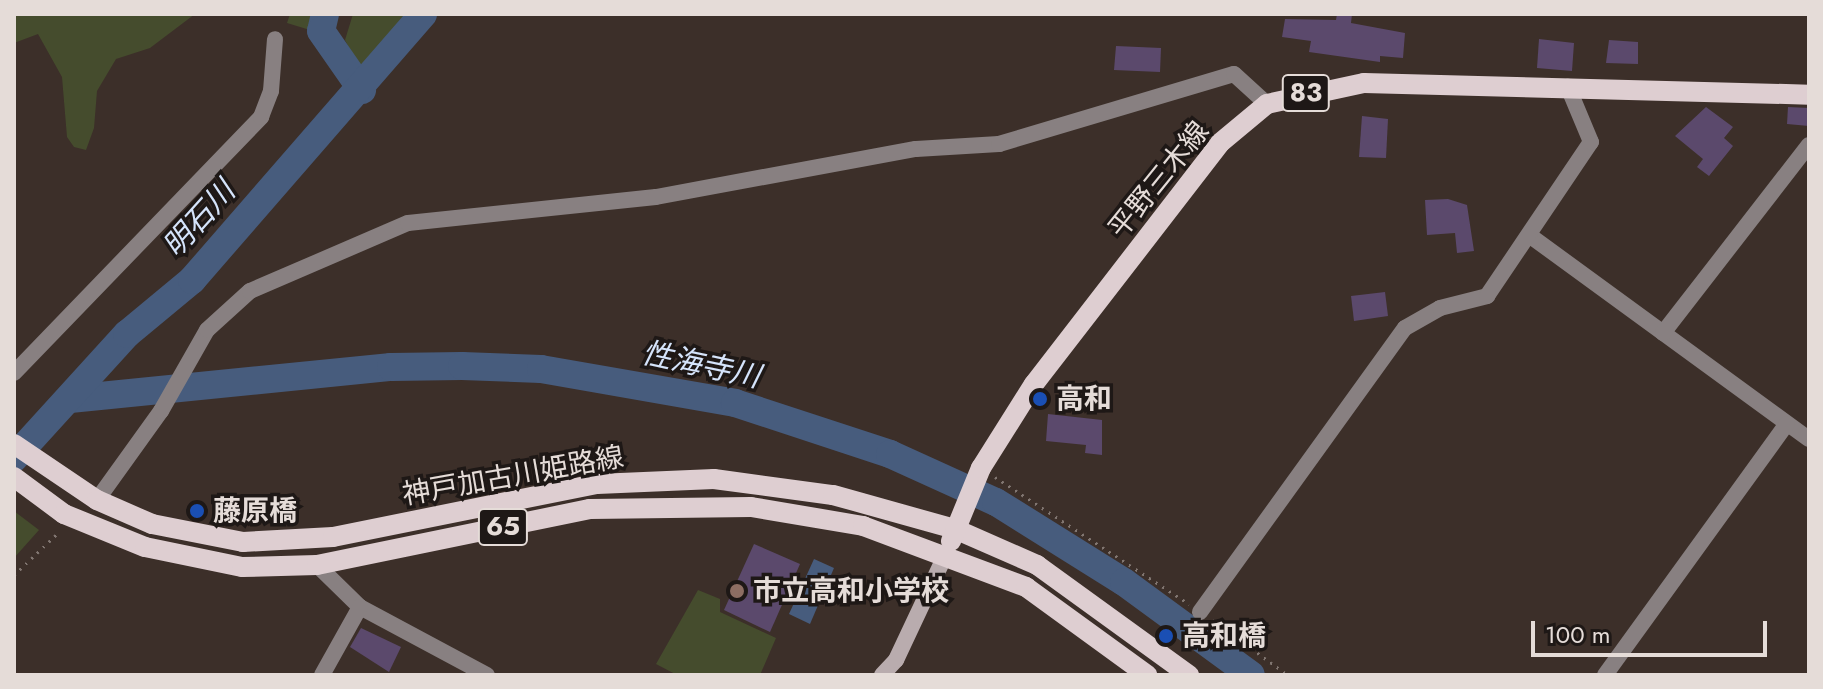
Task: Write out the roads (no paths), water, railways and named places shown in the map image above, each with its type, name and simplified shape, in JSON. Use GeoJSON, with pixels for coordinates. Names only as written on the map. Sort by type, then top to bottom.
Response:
{"type":"FeatureCollection","features":[{"type":"Feature","properties":{"kind":"main road","name":"平野三木線"},"geometry":{"type":"LineString","coordinates":[[945,556],[981,468],[1034,384],[1220,143],[1267,104],[1364,83],[1809,95]]}},
{"type":"Feature","properties":{"kind":"main road","name":"神戸加古川姫路線"},"geometry":{"type":"LineString","coordinates":[[14,444],[91,497],[152,524],[243,542],[333,537],[597,484],[714,479],[833,495],[955,529],[1037,565],[1189,675]]}},
{"type":"Feature","properties":{"kind":"main road","name":"神戸加古川姫路線"},"geometry":{"type":"LineString","coordinates":[[14,477],[72,517],[145,547],[242,567],[317,565],[590,509],[661,505],[751,507],[863,526],[1026,587],[1147,675]]}},
{"type":"Feature","properties":{"kind":"street"},"geometry":{"type":"LineString","coordinates":[[14,373],[261,117],[271,91],[275,39]]}},
{"type":"Feature","properties":{"kind":"street"},"geometry":{"type":"LineString","coordinates":[[91,497],[161,411],[189,356],[207,330],[250,291],[408,223],[656,197],[916,149],[999,144],[1234,74],[1267,104]]}},
{"type":"Feature","properties":{"kind":"street"},"geometry":{"type":"LineString","coordinates":[[1200,612],[1405,328],[1440,308],[1487,296],[1591,142],[1568,87]]}},
{"type":"Feature","properties":{"kind":"street"},"geometry":{"type":"LineString","coordinates":[[1663,333],[1809,145]]}},
{"type":"Feature","properties":{"kind":"street"},"geometry":{"type":"LineString","coordinates":[[1529,235],[1809,439]]}},
{"type":"Feature","properties":{"kind":"street"},"geometry":{"type":"LineString","coordinates":[[1605,675],[1787,424]]}},
{"type":"Feature","properties":{"kind":"street"},"geometry":{"type":"LineString","coordinates":[[882,675],[896,660],[945,556]]}},
{"type":"Feature","properties":{"kind":"street"},"geometry":{"type":"LineString","coordinates":[[317,565],[360,607],[487,675]]}},
{"type":"Feature","properties":{"kind":"street"},"geometry":{"type":"LineString","coordinates":[[322,675],[360,607]]}},
{"type":"Feature","properties":{"kind":"water"},"geometry":{"type":"Polygon","coordinates":[[[814,559],[834,568],[810,624],[789,614],[814,559]]]}},
{"type":"Feature","properties":{"kind":"waterway"},"geometry":{"type":"LineString","coordinates":[[325,14],[321,31],[362,90]]}},
{"type":"Feature","properties":{"kind":"waterway","name":"明石川"},"geometry":{"type":"LineString","coordinates":[[14,458],[127,334],[192,280],[423,14]]}},
{"type":"Feature","properties":{"kind":"waterway","name":"性海寺川"},"geometry":{"type":"LineString","coordinates":[[70,399],[391,367],[462,366],[541,369],[735,403],[890,454],[996,502],[1124,582],[1251,675]]}},
{"type":"Feature","properties":{"kind":"place","name":"高和"},"geometry":{"type":"Point","coordinates":[1040,399]}},
{"type":"Feature","properties":{"kind":"place","name":"藤原橋"},"geometry":{"type":"Point","coordinates":[197,511]}},
{"type":"Feature","properties":{"kind":"place","name":"市立高和小学校"},"geometry":{"type":"Point","coordinates":[737,591]}},
{"type":"Feature","properties":{"kind":"place","name":"高和橋"},"geometry":{"type":"Point","coordinates":[1166,636]}}]}
